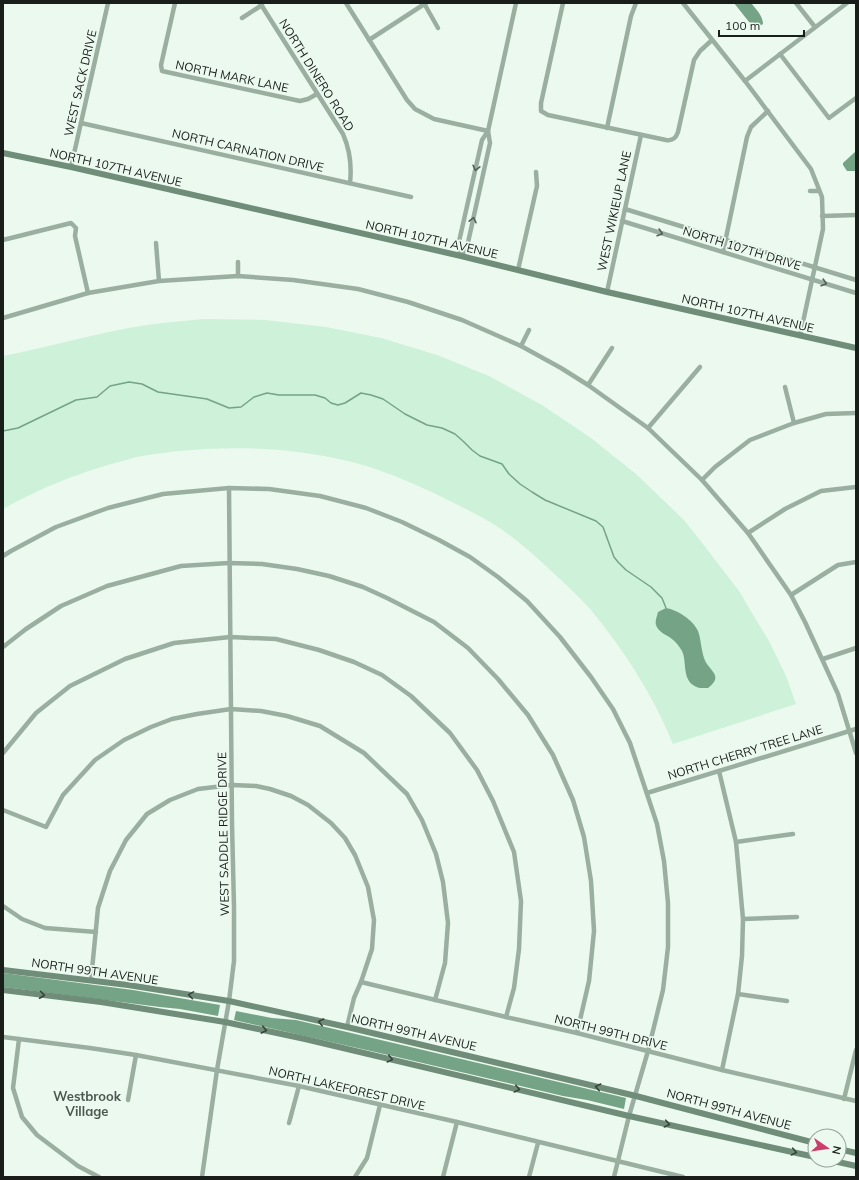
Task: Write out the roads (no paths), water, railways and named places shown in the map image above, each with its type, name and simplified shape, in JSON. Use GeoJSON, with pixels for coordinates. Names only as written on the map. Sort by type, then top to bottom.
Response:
{"type":"FeatureCollection","features":[{"type":"Feature","properties":{"kind":"main road","name":"NORTH 107TH AVENUE"},"geometry":{"type":"LineString","coordinates":[[3,153],[71,167],[461,256],[607,292],[856,348]]}},
{"type":"Feature","properties":{"kind":"main road","name":"NORTH 99TH AVENUE"},"geometry":{"type":"LineString","coordinates":[[3,970],[91,980],[229,1001],[347,1027],[636,1096],[807,1141]]}},
{"type":"Feature","properties":{"kind":"main road"},"geometry":{"type":"LineString","coordinates":[[3,990],[102,1002],[225,1022],[312,1040],[629,1116],[807,1155]]}},
{"type":"Feature","properties":{"kind":"street","name":"WEST SACK DRIVE"},"geometry":{"type":"LineString","coordinates":[[71,167],[108,3]]}},
{"type":"Feature","properties":{"kind":"street","name":"NORTH MARK LANE"},"geometry":{"type":"LineString","coordinates":[[175,3],[161,65],[162,71],[300,101],[317,94]]}},
{"type":"Feature","properties":{"kind":"street"},"geometry":{"type":"LineString","coordinates":[[346,3],[407,100],[415,109],[434,119],[488,131]]}},
{"type":"Feature","properties":{"kind":"street"},"geometry":{"type":"LineString","coordinates":[[461,256],[458,246],[482,140],[488,131],[516,3]]}},
{"type":"Feature","properties":{"kind":"street"},"geometry":{"type":"LineString","coordinates":[[563,3],[540,103],[541,111],[548,115],[669,141],[674,139],[678,132],[694,60],[700,51],[712,40]]}},
{"type":"Feature","properties":{"kind":"street"},"geometry":{"type":"LineString","coordinates":[[607,128],[636,3]]}},
{"type":"Feature","properties":{"kind":"street"},"geometry":{"type":"LineString","coordinates":[[684,3],[811,169],[822,197],[823,229],[800,336]]}},
{"type":"Feature","properties":{"kind":"street"},"geometry":{"type":"LineString","coordinates":[[796,3],[815,27]]}},
{"type":"Feature","properties":{"kind":"street"},"geometry":{"type":"LineString","coordinates":[[745,81],[847,3]]}},
{"type":"Feature","properties":{"kind":"street","name":"NORTH DINERO ROAD"},"geometry":{"type":"LineString","coordinates":[[261,4],[343,134],[351,162],[350,183]]}},
{"type":"Feature","properties":{"kind":"street"},"geometry":{"type":"LineString","coordinates":[[242,18],[261,4]]}},
{"type":"Feature","properties":{"kind":"street"},"geometry":{"type":"LineString","coordinates":[[369,40],[426,4],[438,28]]}},
{"type":"Feature","properties":{"kind":"street"},"geometry":{"type":"LineString","coordinates":[[780,54],[829,118],[856,98]]}},
{"type":"Feature","properties":{"kind":"street"},"geometry":{"type":"LineString","coordinates":[[723,252],[747,137],[751,127],[768,111]]}},
{"type":"Feature","properties":{"kind":"street","name":"NORTH CARNATION DRIVE"},"geometry":{"type":"LineString","coordinates":[[81,123],[411,196]]}},
{"type":"Feature","properties":{"kind":"street"},"geometry":{"type":"LineString","coordinates":[[461,256],[467,247],[490,143],[488,131]]}},
{"type":"Feature","properties":{"kind":"street","name":"WEST WIKIEUP LANE"},"geometry":{"type":"LineString","coordinates":[[607,292],[641,135]]}},
{"type":"Feature","properties":{"kind":"street"},"geometry":{"type":"LineString","coordinates":[[518,270],[537,186],[536,172]]}},
{"type":"Feature","properties":{"kind":"street"},"geometry":{"type":"LineString","coordinates":[[810,191],[819,191]]}},
{"type":"Feature","properties":{"kind":"street","name":"NORTH 107TH DRIVE"},"geometry":{"type":"LineString","coordinates":[[625,209],[856,280]]}},
{"type":"Feature","properties":{"kind":"street"},"geometry":{"type":"LineString","coordinates":[[822,216],[856,215]]}},
{"type":"Feature","properties":{"kind":"street","name":"NORTH 107TH DRIVE"},"geometry":{"type":"LineString","coordinates":[[622,221],[856,293]]}},
{"type":"Feature","properties":{"kind":"street"},"geometry":{"type":"LineString","coordinates":[[3,240],[71,223],[76,228],[75,236],[88,293]]}},
{"type":"Feature","properties":{"kind":"street"},"geometry":{"type":"LineString","coordinates":[[156,243],[159,281]]}},
{"type":"Feature","properties":{"kind":"street"},"geometry":{"type":"LineString","coordinates":[[238,262],[238,276]]}},
{"type":"Feature","properties":{"kind":"street"},"geometry":{"type":"LineString","coordinates":[[3,318],[88,293],[159,281],[238,276],[293,280],[358,289],[408,302],[462,320],[521,346],[588,385],[648,428],[702,480],[748,533],[791,595],[806,622],[838,694],[856,753]]}},
{"type":"Feature","properties":{"kind":"street"},"geometry":{"type":"LineString","coordinates":[[521,346],[529,330]]}},
{"type":"Feature","properties":{"kind":"street"},"geometry":{"type":"LineString","coordinates":[[588,385],[612,348]]}},
{"type":"Feature","properties":{"kind":"street"},"geometry":{"type":"LineString","coordinates":[[648,428],[700,367]]}},
{"type":"Feature","properties":{"kind":"street"},"geometry":{"type":"LineString","coordinates":[[785,387],[794,423]]}},
{"type":"Feature","properties":{"kind":"street"},"geometry":{"type":"LineString","coordinates":[[702,480],[715,466],[750,440],[794,423],[826,414],[856,413]]}},
{"type":"Feature","properties":{"kind":"street"},"geometry":{"type":"LineString","coordinates":[[748,533],[785,509],[821,491],[856,487]]}},
{"type":"Feature","properties":{"kind":"street"},"geometry":{"type":"LineString","coordinates":[[3,556],[56,527],[108,508],[163,494],[229,488],[269,489],[320,496],[366,508],[402,522],[439,540],[470,558],[498,577],[527,601],[560,636],[613,709],[630,744],[647,794],[657,824],[664,861],[668,903],[668,947],[663,990],[648,1052],[629,1116],[614,1177]]}},
{"type":"Feature","properties":{"kind":"street","name":"WEST SADDLE RIDGE DRIVE"},"geometry":{"type":"LineString","coordinates":[[202,1177],[217,1070],[233,975],[234,953],[229,488]]}},
{"type":"Feature","properties":{"kind":"street"},"geometry":{"type":"LineString","coordinates":[[791,595],[838,565],[856,562]]}},
{"type":"Feature","properties":{"kind":"street"},"geometry":{"type":"LineString","coordinates":[[3,647],[26,628],[60,606],[107,586],[181,566],[229,563],[262,564],[297,569],[329,576],[363,587],[434,622],[468,648],[498,679],[528,715],[553,755],[573,800],[584,837],[591,881],[594,931],[590,982],[577,1033]]}},
{"type":"Feature","properties":{"kind":"street"},"geometry":{"type":"LineString","coordinates":[[3,753],[36,713],[70,686],[125,659],[174,643],[230,637],[276,639],[319,650],[354,662],[382,675],[411,696],[450,732],[476,770],[490,795],[514,852],[521,901],[519,949],[514,988],[506,1017]]}},
{"type":"Feature","properties":{"kind":"street"},"geometry":{"type":"LineString","coordinates":[[823,659],[856,648]]}},
{"type":"Feature","properties":{"kind":"street"},"geometry":{"type":"LineString","coordinates":[[3,810],[46,827],[63,795],[95,760],[124,740],[172,719],[231,709],[281,715],[320,726],[364,753],[407,794],[422,820],[436,854],[443,882],[448,923],[445,963],[435,1000]]}},
{"type":"Feature","properties":{"kind":"street","name":"NORTH CHERRY TREE LANE"},"geometry":{"type":"LineString","coordinates":[[647,794],[856,729]]}},
{"type":"Feature","properties":{"kind":"street"},"geometry":{"type":"LineString","coordinates":[[719,771],[736,842],[744,919],[738,994],[722,1070]]}},
{"type":"Feature","properties":{"kind":"street"},"geometry":{"type":"LineString","coordinates":[[91,980],[98,908],[110,871],[126,840],[147,814],[170,800],[198,789],[232,785],[256,786],[291,796],[308,805],[331,823],[345,838],[355,855],[368,887],[374,920],[372,949],[354,998],[347,1027]]}},
{"type":"Feature","properties":{"kind":"street"},"geometry":{"type":"LineString","coordinates":[[736,842],[793,834]]}},
{"type":"Feature","properties":{"kind":"street"},"geometry":{"type":"LineString","coordinates":[[3,906],[22,919],[45,928],[96,932]]}},
{"type":"Feature","properties":{"kind":"street"},"geometry":{"type":"LineString","coordinates":[[744,919],[797,918]]}},
{"type":"Feature","properties":{"kind":"street","name":"NORTH 99TH DRIVE"},"geometry":{"type":"LineString","coordinates":[[361,982],[856,1101]]}},
{"type":"Feature","properties":{"kind":"street"},"geometry":{"type":"LineString","coordinates":[[738,994],[787,1001]]}},
{"type":"Feature","properties":{"kind":"street","name":"NORTH LAKEFOREST DRIVE"},"geometry":{"type":"LineString","coordinates":[[3,1038],[136,1055],[299,1086],[458,1122],[683,1177]]}},
{"type":"Feature","properties":{"kind":"street"},"geometry":{"type":"LineString","coordinates":[[19,1040],[13,1088],[22,1118],[37,1135],[78,1166],[99,1177]]}},
{"type":"Feature","properties":{"kind":"street"},"geometry":{"type":"LineString","coordinates":[[844,1098],[856,1050]]}},
{"type":"Feature","properties":{"kind":"street"},"geometry":{"type":"LineString","coordinates":[[128,1100],[136,1055]]}},
{"type":"Feature","properties":{"kind":"street"},"geometry":{"type":"LineString","coordinates":[[289,1123],[299,1086]]}},
{"type":"Feature","properties":{"kind":"street"},"geometry":{"type":"LineString","coordinates":[[355,1177],[367,1158],[380,1105]]}},
{"type":"Feature","properties":{"kind":"street"},"geometry":{"type":"LineString","coordinates":[[443,1177],[458,1122]]}},
{"type":"Feature","properties":{"kind":"street"},"geometry":{"type":"LineString","coordinates":[[529,1177],[538,1142]]}},
{"type":"Feature","properties":{"kind":"waterway"},"geometry":{"type":"LineString","coordinates":[[3,431],[18,428],[76,400],[97,397],[110,386],[129,382],[142,384],[158,392],[207,399],[229,408],[241,407],[254,397],[267,393],[279,395],[315,395],[325,398],[331,403],[338,405],[345,403],[361,393],[371,395],[383,399],[405,414],[427,425],[442,428],[455,434],[480,456],[502,464],[509,474],[532,492],[545,500],[596,521],[603,527],[614,557],[618,562],[626,570],[651,587],[662,598],[666,608]]}},
{"type":"Feature","properties":{"kind":"district","name":"Westbrook Village"},"geometry":{"type":"Point","coordinates":[87,1104]}}]}
